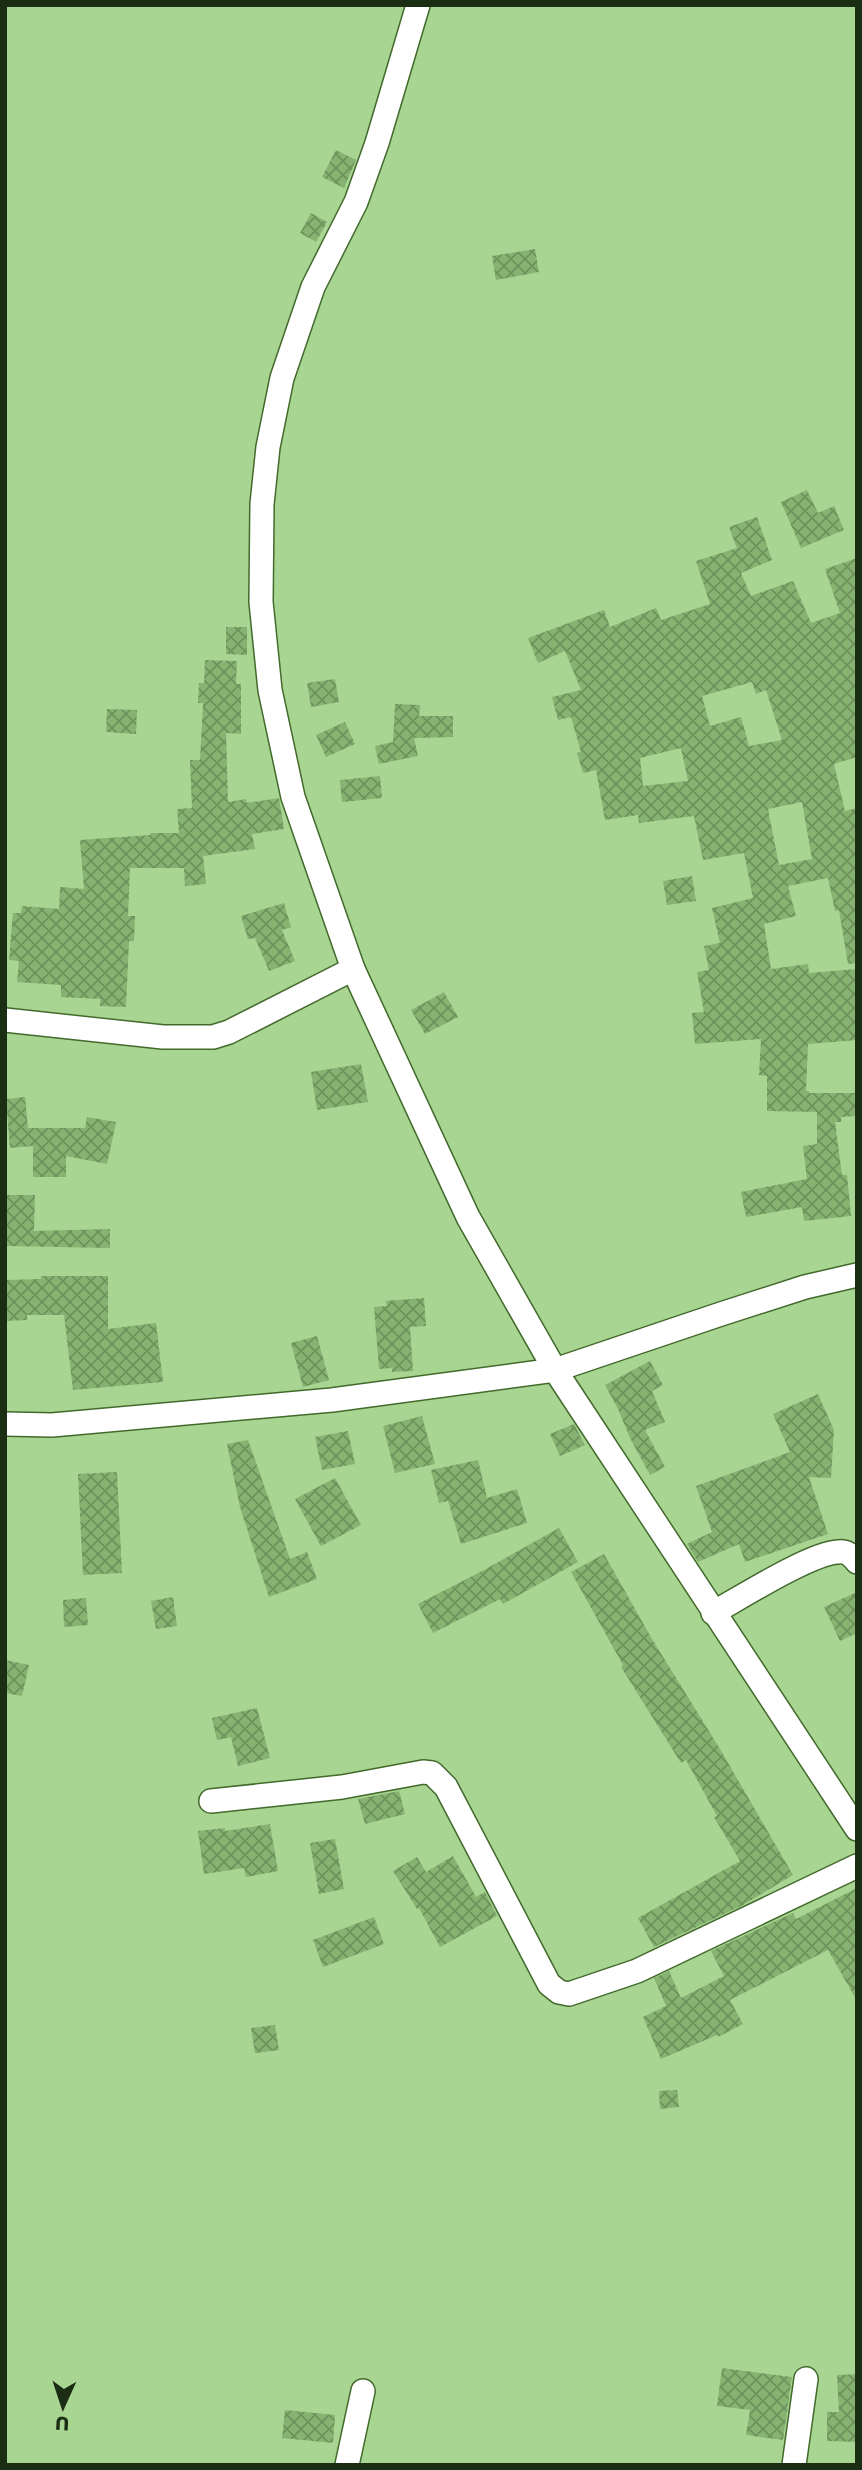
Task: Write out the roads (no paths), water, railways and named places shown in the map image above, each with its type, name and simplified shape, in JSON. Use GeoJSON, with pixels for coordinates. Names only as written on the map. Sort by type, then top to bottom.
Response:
{"type":"FeatureCollection","features":[{"type":"Feature","properties":{"kind":"street"},"geometry":{"type":"LineString","coordinates":[[418,5],[377,143],[356,202],[313,287],[282,377],[268,447],[262,504],[261,602],[270,690],[293,797],[353,969],[468,1217],[555,1370],[857,1829]]}},
{"type":"Feature","properties":{"kind":"street"},"geometry":{"type":"LineString","coordinates":[[5,1020],[163,1037],[213,1037],[353,969]]}},
{"type":"Feature","properties":{"kind":"street"},"geometry":{"type":"LineString","coordinates":[[5,1423],[52,1425],[332,1400],[555,1370],[805,1287],[857,1275]]}},
{"type":"Feature","properties":{"kind":"street"},"geometry":{"type":"LineString","coordinates":[[713,1613],[816,1557],[838,1552],[849,1553],[857,1562]]}},
{"type":"Feature","properties":{"kind":"street"},"geometry":{"type":"LineString","coordinates":[[211,1801],[342,1787],[423,1772],[432,1773],[446,1787],[549,1984],[559,1992],[569,1994],[637,1971],[857,1866]]}},
{"type":"Feature","properties":{"kind":"street"},"geometry":{"type":"LineString","coordinates":[[794,2465],[806,2379]]}},
{"type":"Feature","properties":{"kind":"street"},"geometry":{"type":"LineString","coordinates":[[347,2465],[363,2391]]}}]}
